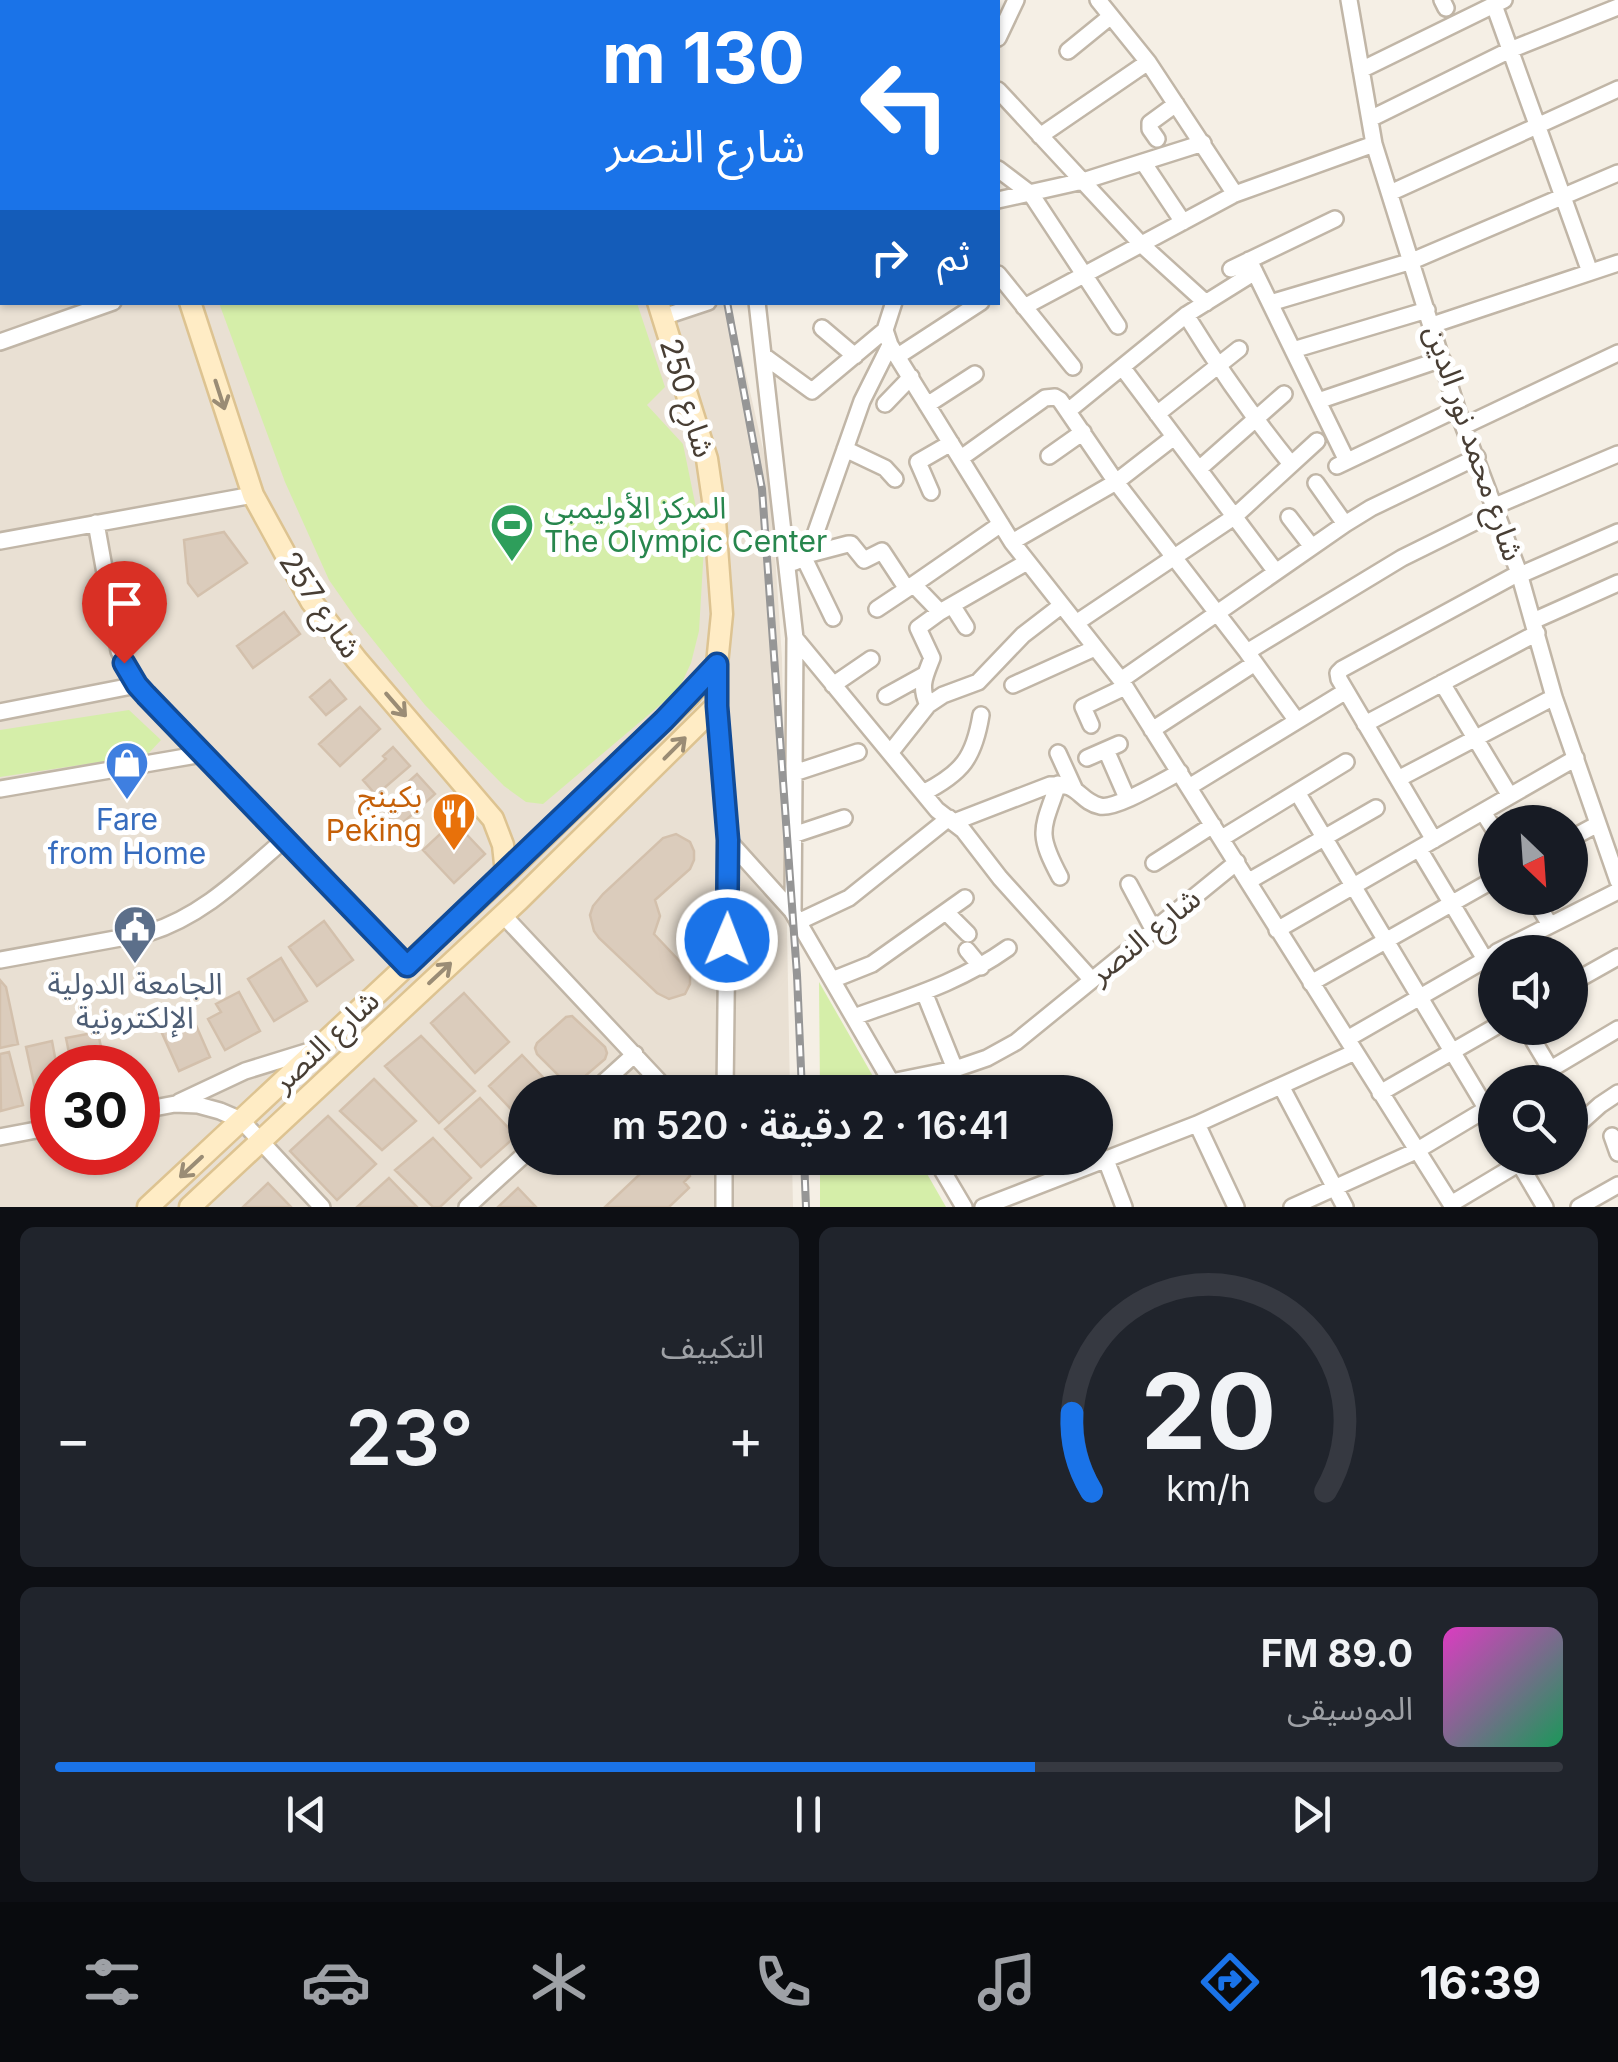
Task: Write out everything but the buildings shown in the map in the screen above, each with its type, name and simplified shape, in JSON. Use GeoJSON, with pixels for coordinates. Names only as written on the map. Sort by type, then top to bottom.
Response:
{"type":"FeatureCollection","features":[{"type":"Feature","properties":{"kind":"street"},"geometry":{"type":"LineString","coordinates":[[1000,34],[1016,0]]}},
{"type":"Feature","properties":{"kind":"street"},"geometry":{"type":"LineString","coordinates":[[1098,0],[1148,62],[1235,194]]}},
{"type":"Feature","properties":{"kind":"street","name":"شارع محمد نور الدين"},"geometry":{"type":"LineString","coordinates":[[1349,0],[1374,144],[1458,409],[1520,574],[1554,697],[1618,880]]}},
{"type":"Feature","properties":{"kind":"street"},"geometry":{"type":"LineString","coordinates":[[1361,70],[1499,3],[1510,50],[1590,272]]}},
{"type":"Feature","properties":{"kind":"street"},"geometry":{"type":"LineString","coordinates":[[1370,119],[1510,50],[1618,7]]}},
{"type":"Feature","properties":{"kind":"street"},"geometry":{"type":"LineString","coordinates":[[1068,51],[1111,16]]}},
{"type":"Feature","properties":{"kind":"street"},"geometry":{"type":"LineString","coordinates":[[1040,136],[1148,62]]}},
{"type":"Feature","properties":{"kind":"street"},"geometry":{"type":"LineString","coordinates":[[1390,193],[1618,89]]}},
{"type":"Feature","properties":{"kind":"street"},"geometry":{"type":"LineString","coordinates":[[1000,92],[1141,244],[1206,303]]}},
{"type":"Feature","properties":{"kind":"street"},"geometry":{"type":"LineString","coordinates":[[1158,139],[1150,123],[1176,104]]}},
{"type":"Feature","properties":{"kind":"street"},"geometry":{"type":"LineString","coordinates":[[1000,200],[1083,181],[1203,143]]}},
{"type":"Feature","properties":{"kind":"street"},"geometry":{"type":"LineString","coordinates":[[1024,307],[1235,194],[1374,144]]}},
{"type":"Feature","properties":{"kind":"street"},"geometry":{"type":"LineString","coordinates":[[1143,162],[1183,222]]}},
{"type":"Feature","properties":{"kind":"street"},"geometry":{"type":"LineString","coordinates":[[1000,171],[1031,194],[1118,326]]}},
{"type":"Feature","properties":{"kind":"street"},"geometry":{"type":"LineString","coordinates":[[1270,303],[1412,261],[1618,173]]}},
{"type":"Feature","properties":{"kind":"street"},"geometry":{"type":"LineString","coordinates":[[1068,411],[1252,266],[1335,219]]}},
{"type":"Feature","properties":{"kind":"street"},"geometry":{"type":"LineString","coordinates":[[1293,350],[1430,318],[1618,263]]}},
{"type":"Feature","properties":{"kind":"street"},"geometry":{"type":"LineString","coordinates":[[1231,269],[1252,266]]}},
{"type":"Feature","properties":{"kind":"street"},"geometry":{"type":"LineString","coordinates":[[1252,266],[1318,401],[1342,464],[1458,409]]}},
{"type":"Feature","properties":{"kind":"street"},"geometry":{"type":"LineString","coordinates":[[1001,284],[1072,367]]}},
{"type":"Feature","properties":{"kind":"street"},"geometry":{"type":"LineString","coordinates":[[0,342],[105,305]]}},
{"type":"Feature","properties":{"kind":"street","name":"شارع 257"},"geometry":{"type":"LineString","coordinates":[[191,305],[254,495],[311,600],[356,660],[493,819],[503,845],[506,873]]}},
{"type":"Feature","properties":{"kind":"street"},"geometry":{"type":"LineString","coordinates":[[661,310],[690,305]]}},
{"type":"Feature","properties":{"kind":"street"},"geometry":{"type":"LineString","coordinates":[[833,618],[805,556],[862,401],[891,344],[894,305]]}},
{"type":"Feature","properties":{"kind":"street"},"geometry":{"type":"LineString","coordinates":[[764,356],[815,390],[854,356],[891,344],[975,305]]}},
{"type":"Feature","properties":{"kind":"street"},"geometry":{"type":"LineString","coordinates":[[757,307],[795,638],[796,917]]}},
{"type":"Feature","properties":{"kind":"street","name":"شارع 250"},"geometry":{"type":"LineString","coordinates":[[661,310],[707,458],[712,490],[722,614],[717,706],[728,840],[725,1075]]}},
{"type":"Feature","properties":{"kind":"street"},"geometry":{"type":"LineString","coordinates":[[1186,315],[1217,366],[1290,464]]}},
{"type":"Feature","properties":{"kind":"street"},"geometry":{"type":"LineString","coordinates":[[822,328],[854,356]]}},
{"type":"Feature","properties":{"kind":"street"},"geometry":{"type":"LineString","coordinates":[[891,344],[1012,542],[1123,684],[1452,1206],[1498,1175]]}},
{"type":"Feature","properties":{"kind":"street"},"geometry":{"type":"LineString","coordinates":[[1157,414],[1239,348]]}},
{"type":"Feature","properties":{"kind":"street"},"geometry":{"type":"LineString","coordinates":[[1464,426],[1618,353]]}},
{"type":"Feature","properties":{"kind":"street"},"geometry":{"type":"LineString","coordinates":[[1318,401],[1442,359]]}},
{"type":"Feature","properties":{"kind":"street"},"geometry":{"type":"LineString","coordinates":[[1122,367],[1276,572]]}},
{"type":"Feature","properties":{"kind":"street"},"geometry":{"type":"LineString","coordinates":[[928,404],[975,374]]}},
{"type":"Feature","properties":{"kind":"street"},"geometry":{"type":"LineString","coordinates":[[885,404],[911,378]]}},
{"type":"Feature","properties":{"kind":"street"},"geometry":{"type":"LineString","coordinates":[[1199,469],[1284,394]]}},
{"type":"Feature","properties":{"kind":"street"},"geometry":{"type":"LineString","coordinates":[[960,458],[1045,398],[1056,397],[1297,722]]}},
{"type":"Feature","properties":{"kind":"street"},"geometry":{"type":"LineString","coordinates":[[1049,456],[1083,432]]}},
{"type":"Feature","properties":{"kind":"street"},"geometry":{"type":"LineString","coordinates":[[1012,542],[1116,482],[1174,437]]}},
{"type":"Feature","properties":{"kind":"street"},"geometry":{"type":"LineString","coordinates":[[1076,623],[1234,517],[1316,441]]}},
{"type":"Feature","properties":{"kind":"street"},"geometry":{"type":"LineString","coordinates":[[931,492],[918,462],[951,444]]}},
{"type":"Feature","properties":{"kind":"street"},"geometry":{"type":"LineString","coordinates":[[844,449],[885,468],[895,479]]}},
{"type":"Feature","properties":{"kind":"street"},"geometry":{"type":"LineString","coordinates":[[1152,730],[1251,658],[1402,558],[1496,509],[1618,454]]}},
{"type":"Feature","properties":{"kind":"street"},"geometry":{"type":"LineString","coordinates":[[1090,725],[1084,707],[1123,684],[1345,524],[1476,457]]}},
{"type":"Feature","properties":{"kind":"street"},"geometry":{"type":"LineString","coordinates":[[1316,484],[1345,524]]}},
{"type":"Feature","properties":{"kind":"street"},"geometry":{"type":"LineString","coordinates":[[0,541],[254,495]]}},
{"type":"Feature","properties":{"kind":"street"},"geometry":{"type":"LineString","coordinates":[[1289,517],[1312,547]]}},
{"type":"Feature","properties":{"kind":"street"},"geometry":{"type":"LineString","coordinates":[[96,524],[119,651],[137,685],[407,966]]}},
{"type":"Feature","properties":{"kind":"street"},"geometry":{"type":"LineString","coordinates":[[876,610],[1001,524]]}},
{"type":"Feature","properties":{"kind":"street"},"geometry":{"type":"LineString","coordinates":[[1478,937],[1451,902],[1398,779],[1338,673],[1520,574],[1618,532]]}},
{"type":"Feature","properties":{"kind":"street"},"geometry":{"type":"LineString","coordinates":[[787,564],[848,544],[864,560],[882,552],[910,587],[946,608],[966,627]]}},
{"type":"Feature","properties":{"kind":"street"},"geometry":{"type":"LineString","coordinates":[[928,705],[924,675],[932,658],[918,628],[1028,562]]}},
{"type":"Feature","properties":{"kind":"street"},"geometry":{"type":"LineString","coordinates":[[1365,724],[1617,585]]}},
{"type":"Feature","properties":{"kind":"street"},"geometry":{"type":"LineString","coordinates":[[890,753],[928,705],[942,695],[978,682],[1023,635],[1062,605]]}},
{"type":"Feature","properties":{"kind":"street"},"geometry":{"type":"LineString","coordinates":[[795,638],[937,810],[951,820],[1091,979]]}},
{"type":"Feature","properties":{"kind":"street"},"geometry":{"type":"LineString","coordinates":[[1013,685],[1095,648]]}},
{"type":"Feature","properties":{"kind":"street"},"geometry":{"type":"LineString","coordinates":[[834,684],[871,659]]}},
{"type":"Feature","properties":{"kind":"street","name":"شارع النصر"},"geometry":{"type":"LineString","coordinates":[[148,1207],[506,873],[717,664]]}},
{"type":"Feature","properties":{"kind":"street"},"geometry":{"type":"LineString","coordinates":[[886,696],[924,675]]}},
{"type":"Feature","properties":{"kind":"street"},"geometry":{"type":"LineString","coordinates":[[1442,683],[1510,796]]}},
{"type":"Feature","properties":{"kind":"street"},"geometry":{"type":"LineString","coordinates":[[0,712],[137,685]]}},
{"type":"Feature","properties":{"kind":"street"},"geometry":{"type":"LineString","coordinates":[[1190,788],[1346,691]]}},
{"type":"Feature","properties":{"kind":"street"},"geometry":{"type":"LineString","coordinates":[[1398,779],[1554,697]]}},
{"type":"Feature","properties":{"kind":"street","name":"شارع النصر"},"geometry":{"type":"LineString","coordinates":[[190,1207],[503,914],[717,706]]}},
{"type":"Feature","properties":{"kind":"street"},"geometry":{"type":"LineString","coordinates":[[923,793],[946,781],[965,763],[977,740],[981,715]]}},
{"type":"Feature","properties":{"kind":"street"},"geometry":{"type":"LineString","coordinates":[[1087,758],[1112,747],[1127,798]]}},
{"type":"Feature","properties":{"kind":"street"},"geometry":{"type":"LineString","coordinates":[[794,773],[858,752]]}},
{"type":"Feature","properties":{"kind":"street"},"geometry":{"type":"LineString","coordinates":[[1058,753],[1066,786],[1043,830],[1046,851],[1060,877]]}},
{"type":"Feature","properties":{"kind":"street"},"geometry":{"type":"LineString","coordinates":[[0,790],[203,754]]}},
{"type":"Feature","properties":{"kind":"street"},"geometry":{"type":"LineString","coordinates":[[1495,805],[1576,758]]}},
{"type":"Feature","properties":{"kind":"street"},"geometry":{"type":"LineString","coordinates":[[1154,863],[1297,792],[1346,762]]}},
{"type":"Feature","properties":{"kind":"street"},"geometry":{"type":"LineString","coordinates":[[796,917],[849,898],[951,820],[1042,788],[1066,786],[1105,807],[1180,772]]}},
{"type":"Feature","properties":{"kind":"street"},"geometry":{"type":"LineString","coordinates":[[1297,792],[1478,1090]]}},
{"type":"Feature","properties":{"kind":"street"},"geometry":{"type":"LineString","coordinates":[[1249,881],[1376,808]]}},
{"type":"Feature","properties":{"kind":"street"},"geometry":{"type":"LineString","coordinates":[[1278,930],[1478,815]]}},
{"type":"Feature","properties":{"kind":"street"},"geometry":{"type":"LineString","coordinates":[[793,835],[844,818]]}},
{"type":"Feature","properties":{"kind":"street"},"geometry":{"type":"LineString","coordinates":[[1588,829],[1598,824]]}},
{"type":"Feature","properties":{"kind":"street"},"geometry":{"type":"LineString","coordinates":[[0,960],[167,928],[218,898],[286,839]]}},
{"type":"Feature","properties":{"kind":"street"},"geometry":{"type":"LineString","coordinates":[[728,840],[796,917],[887,1075]]}},
{"type":"Feature","properties":{"kind":"street","name":"شارع النصر"},"geometry":{"type":"LineString","coordinates":[[935,1075],[987,1058],[1016,1042],[1237,862]]}},
{"type":"Feature","properties":{"kind":"street"},"geometry":{"type":"LineString","coordinates":[[1128,884],[1153,929]]}},
{"type":"Feature","properties":{"kind":"street"},"geometry":{"type":"LineString","coordinates":[[1311,983],[1478,888]]}},
{"type":"Feature","properties":{"kind":"street"},"geometry":{"type":"LineString","coordinates":[[1532,935],[1618,891]]}},
{"type":"Feature","properties":{"kind":"street"},"geometry":{"type":"LineString","coordinates":[[832,980],[872,964],[965,898]]}},
{"type":"Feature","properties":{"kind":"street"},"geometry":{"type":"LineString","coordinates":[[946,912],[981,967]]}},
{"type":"Feature","properties":{"kind":"street"},"geometry":{"type":"LineString","coordinates":[[503,914],[654,1075]]}},
{"type":"Feature","properties":{"kind":"street"},"geometry":{"type":"LineString","coordinates":[[1544,915],[1550,926]]}},
{"type":"Feature","properties":{"kind":"street"},"geometry":{"type":"LineString","coordinates":[[854,1017],[917,988],[950,983],[1008,948]]}},
{"type":"Feature","properties":{"kind":"street"},"geometry":{"type":"LineString","coordinates":[[1588,974],[1618,957]]}},
{"type":"Feature","properties":{"kind":"street"},"geometry":{"type":"LineString","coordinates":[[1113,1157],[1280,1086],[1351,1046],[1420,997],[1478,963]]}},
{"type":"Feature","properties":{"kind":"street"},"geometry":{"type":"LineString","coordinates":[[917,988],[956,1069]]}},
{"type":"Feature","properties":{"kind":"street"},"geometry":{"type":"LineString","coordinates":[[1559,1065],[1618,1029]]}},
{"type":"Feature","properties":{"kind":"street"},"geometry":{"type":"LineString","coordinates":[[1380,1092],[1478,1037]]}},
{"type":"Feature","properties":{"kind":"street"},"geometry":{"type":"LineString","coordinates":[[160,1107],[176,1104],[245,1071],[318,1048]]}},
{"type":"Feature","properties":{"kind":"street"},"geometry":{"type":"LineString","coordinates":[[612,1075],[635,1054]]}},
{"type":"Feature","properties":{"kind":"street"},"geometry":{"type":"LineString","coordinates":[[1280,1086],[1345,1207]]}},
{"type":"Feature","properties":{"kind":"street"},"geometry":{"type":"LineString","coordinates":[[1588,1115],[1618,1094]]}},
{"type":"Feature","properties":{"kind":"street"},"geometry":{"type":"LineString","coordinates":[[176,1104],[209,1108],[241,1120],[322,1207]]}},
{"type":"Feature","properties":{"kind":"street"},"geometry":{"type":"LineString","coordinates":[[1292,1207],[1478,1118]]}},
{"type":"Feature","properties":{"kind":"street"},"geometry":{"type":"LineString","coordinates":[[1197,1124],[1236,1207]]}},
{"type":"Feature","properties":{"kind":"street"},"geometry":{"type":"LineString","coordinates":[[0,1137],[30,1131]]}},
{"type":"Feature","properties":{"kind":"street"},"geometry":{"type":"LineString","coordinates":[[1612,1136],[1618,1153]]}},
{"type":"Feature","properties":{"kind":"street"},"geometry":{"type":"LineString","coordinates":[[467,1207],[508,1170]]}},
{"type":"Feature","properties":{"kind":"street"},"geometry":{"type":"LineString","coordinates":[[724,1175],[724,1207]]}},
{"type":"Feature","properties":{"kind":"street"},"geometry":{"type":"LineString","coordinates":[[945,1175],[964,1207]]}},
{"type":"Feature","properties":{"kind":"street"},"geometry":{"type":"LineString","coordinates":[[983,1207],[1067,1175]]}},
{"type":"Feature","properties":{"kind":"street"},"geometry":{"type":"LineString","coordinates":[[1112,1175],[1124,1207]]}},
{"type":"Feature","properties":{"kind":"street"},"geometry":{"type":"LineString","coordinates":[[1529,1175],[1545,1207]]}},
{"type":"Feature","properties":{"kind":"street"},"geometry":{"type":"LineString","coordinates":[[1579,1207],[1602,1202],[1618,1185]]}},
{"type":"Feature","properties":{"kind":"shaded area"},"geometry":{"type":"Polygon","coordinates":[[[0,305],[730,305],[770,480],[782,658],[790,1075],[508,1075],[508,1175],[792,1175],[793,1207],[0,1207],[0,305]]]}},
{"type":"Feature","properties":{"kind":"green space","name":"المركز الأوليمبى The Olympic Center"},"geometry":{"type":"Polygon","coordinates":[[[220,305],[638,305],[665,387],[647,405],[683,444],[704,547],[699,631],[679,689],[543,804],[526,802],[504,786],[425,705],[357,620],[329,580],[285,482],[220,305]]]}},
{"type":"Feature","properties":{"kind":"green space"},"geometry":{"type":"Polygon","coordinates":[[[129,710],[161,740],[147,755],[0,777],[0,730],[129,710]]]}},
{"type":"Feature","properties":{"kind":"green space"},"geometry":{"type":"Polygon","coordinates":[[[819,982],[872,1075],[820,1075],[819,982]]]}},
{"type":"Feature","properties":{"kind":"green space"},"geometry":{"type":"Polygon","coordinates":[[[820,1175],[928,1175],[946,1207],[820,1207],[820,1175]]]}},
{"type":"Feature","properties":{"kind":"railway"},"geometry":{"type":"LineString","coordinates":[[728,305],[762,489],[801,1075]]}},
{"type":"Feature","properties":{"kind":"railway"},"geometry":{"type":"LineString","coordinates":[[805,1175],[806,1207]]}},
{"type":"Feature","properties":{"kind":"place","name":"المركز الأوليمبى The Olympic Center"},"geometry":{"type":"Point","coordinates":[512,563]}},
{"type":"Feature","properties":{"kind":"place","name":"Fare from Home"},"geometry":{"type":"Point","coordinates":[127,801]}},
{"type":"Feature","properties":{"kind":"place","name":"بكينج Peking"},"geometry":{"type":"Point","coordinates":[454,852]}},
{"type":"Feature","properties":{"kind":"place","name":"الجامعة الدولية الإلكترونية"},"geometry":{"type":"Point","coordinates":[135,965]}},
{"type":"Feature","properties":{"kind":"route"},"geometry":{"type":"LineString","coordinates":[[124,663],[146,695],[407,966],[664,720],[717,664],[728,840],[727,940]]}}]}
